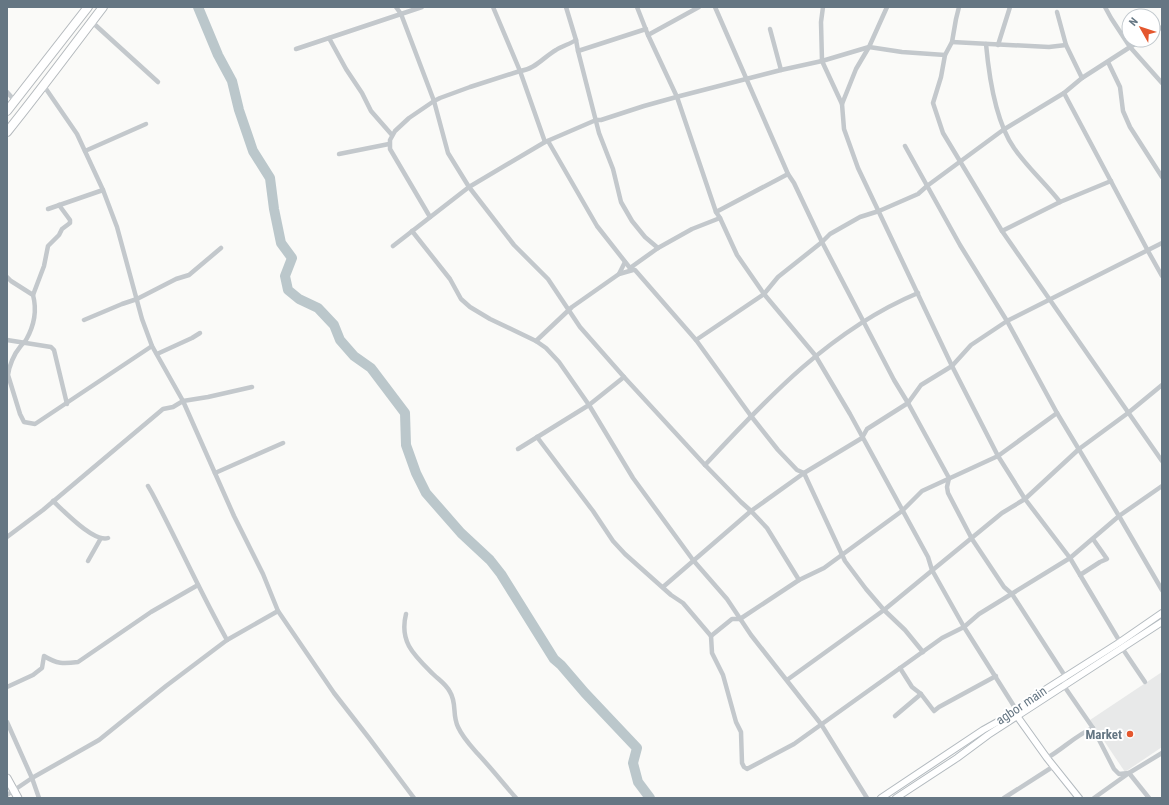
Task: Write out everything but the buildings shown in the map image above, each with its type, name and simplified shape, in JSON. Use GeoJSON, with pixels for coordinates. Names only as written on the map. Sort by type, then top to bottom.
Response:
{"type":"FeatureCollection","features":[{"type":"Feature","properties":{"kind":"highway"},"geometry":{"type":"LineString","coordinates":[[7,112],[88,7]]}},
{"type":"Feature","properties":{"kind":"highway"},"geometry":{"type":"LineString","coordinates":[[7,132],[44,86],[103,7]]}},
{"type":"Feature","properties":{"kind":"highway"},"geometry":{"type":"LineString","coordinates":[[65,36],[75,44]]}},
{"type":"Feature","properties":{"kind":"main road","name":"agbor main"},"geometry":{"type":"LineString","coordinates":[[896,798],[1017,714],[1064,686],[1162,613]]}},
{"type":"Feature","properties":{"kind":"main road","name":"agbor main"},"geometry":{"type":"LineString","coordinates":[[881,798],[983,730],[1017,714],[1032,698],[1065,676],[1162,622]]}},
{"type":"Feature","properties":{"kind":"main road"},"geometry":{"type":"LineString","coordinates":[[1017,714],[1047,758],[1079,798]]}},
{"type":"Feature","properties":{"kind":"main road"},"geometry":{"type":"LineString","coordinates":[[7,778],[18,798]]}},
{"type":"Feature","properties":{"kind":"street"},"geometry":{"type":"LineString","coordinates":[[396,7],[401,14],[434,101],[448,153],[469,187],[514,245],[548,279],[580,327],[705,465],[767,528],[799,580]]}},
{"type":"Feature","properties":{"kind":"street"},"geometry":{"type":"LineString","coordinates":[[296,49],[422,7]]}},
{"type":"Feature","properties":{"kind":"street"},"geometry":{"type":"LineString","coordinates":[[493,7],[547,141],[597,226],[625,262],[633,269],[696,340],[751,416],[778,450],[797,470],[804,473],[845,561],[884,610],[923,652]]}},
{"type":"Feature","properties":{"kind":"street"},"geometry":{"type":"LineString","coordinates":[[566,7],[596,120],[613,169],[621,202],[632,221],[645,237],[658,248]]}},
{"type":"Feature","properties":{"kind":"street"},"geometry":{"type":"LineString","coordinates":[[637,7],[648,35],[677,97],[716,212],[737,255],[764,294],[815,356],[928,558],[932,570],[964,627],[996,676],[1017,714]]}},
{"type":"Feature","properties":{"kind":"street"},"geometry":{"type":"LineString","coordinates":[[648,35],[699,7]]}},
{"type":"Feature","properties":{"kind":"street"},"geometry":{"type":"LineString","coordinates":[[715,7],[788,174],[794,183],[822,242],[894,380],[949,478],[948,493],[972,539],[1004,587],[1012,594],[1065,676],[1064,686],[1093,728],[1114,769],[1118,774],[1129,773]]}},
{"type":"Feature","properties":{"kind":"street"},"geometry":{"type":"LineString","coordinates":[[823,7],[821,22],[822,61],[842,104],[844,129],[858,168],[952,366],[998,456],[1025,499],[1070,558],[1121,645],[1145,682]]}},
{"type":"Feature","properties":{"kind":"street"},"geometry":{"type":"LineString","coordinates":[[842,104],[856,69],[869,47],[886,7]]}},
{"type":"Feature","properties":{"kind":"street"},"geometry":{"type":"LineString","coordinates":[[959,7],[952,42],[945,55],[941,77],[933,103],[943,133],[1002,231],[1162,461]]}},
{"type":"Feature","properties":{"kind":"street"},"geometry":{"type":"LineString","coordinates":[[998,45],[1010,7]]}},
{"type":"Feature","properties":{"kind":"street"},"geometry":{"type":"LineString","coordinates":[[1105,7],[1121,33]]}},
{"type":"Feature","properties":{"kind":"street"},"geometry":{"type":"LineString","coordinates":[[1058,12],[1066,45],[1082,78]]}},
{"type":"Feature","properties":{"kind":"street"},"geometry":{"type":"LineString","coordinates":[[92,22],[158,82]]}},
{"type":"Feature","properties":{"kind":"street"},"geometry":{"type":"LineString","coordinates":[[578,51],[646,29]]}},
{"type":"Feature","properties":{"kind":"street"},"geometry":{"type":"LineString","coordinates":[[770,29],[781,70]]}},
{"type":"Feature","properties":{"kind":"street"},"geometry":{"type":"LineString","coordinates":[[329,38],[346,70],[362,93],[371,111],[392,135]]}},
{"type":"Feature","properties":{"kind":"street"},"geometry":{"type":"LineString","coordinates":[[430,217],[390,149],[392,135],[409,118],[434,101],[470,87],[526,70],[555,50],[576,40]]}},
{"type":"Feature","properties":{"kind":"street"},"geometry":{"type":"LineString","coordinates":[[952,42],[1049,47],[1066,45]]}},
{"type":"Feature","properties":{"kind":"street"},"geometry":{"type":"LineString","coordinates":[[986,44],[993,91],[1003,130],[1014,148],[1060,202]]}},
{"type":"Feature","properties":{"kind":"street"},"geometry":{"type":"LineString","coordinates":[[392,246],[469,187],[547,141],[596,120],[601,120],[677,97],[822,61],[869,47],[902,52],[945,55]]}},
{"type":"Feature","properties":{"kind":"street"},"geometry":{"type":"LineString","coordinates":[[696,340],[764,294],[778,278],[830,234],[860,217],[879,211],[918,194],[1003,130],[1064,93],[1082,78],[1129,48]]}},
{"type":"Feature","properties":{"kind":"street"},"geometry":{"type":"LineString","coordinates":[[1131,48],[1160,77],[1162,83]]}},
{"type":"Feature","properties":{"kind":"street"},"geometry":{"type":"LineString","coordinates":[[1108,62],[1120,88],[1123,111],[1130,127],[1162,177]]}},
{"type":"Feature","properties":{"kind":"street"},"geometry":{"type":"LineString","coordinates":[[44,86],[77,134],[103,190],[117,227],[138,299],[142,319],[152,346],[183,401],[278,611],[334,693],[414,798]]}},
{"type":"Feature","properties":{"kind":"street"},"geometry":{"type":"LineString","coordinates":[[7,92],[15,101]]}},
{"type":"Feature","properties":{"kind":"street"},"geometry":{"type":"LineString","coordinates":[[1064,93],[1162,276]]}},
{"type":"Feature","properties":{"kind":"street"},"geometry":{"type":"LineString","coordinates":[[85,151],[146,124]]}},
{"type":"Feature","properties":{"kind":"street"},"geometry":{"type":"LineString","coordinates":[[339,154],[390,144]]}},
{"type":"Feature","properties":{"kind":"street"},"geometry":{"type":"LineString","coordinates":[[905,146],[960,245],[1007,320],[1057,414],[1162,590]]}},
{"type":"Feature","properties":{"kind":"street"},"geometry":{"type":"LineString","coordinates":[[716,212],[788,174]]}},
{"type":"Feature","properties":{"kind":"street"},"geometry":{"type":"LineString","coordinates":[[1002,231],[1060,202],[1111,181]]}},
{"type":"Feature","properties":{"kind":"street"},"geometry":{"type":"LineString","coordinates":[[48,209],[103,190]]}},
{"type":"Feature","properties":{"kind":"street"},"geometry":{"type":"LineString","coordinates":[[59,205],[70,220],[70,223],[62,229],[59,235],[48,246],[44,266],[33,295],[35,311],[33,322],[24,342],[18,348],[8,370],[8,375],[22,419],[27,423],[35,424],[152,346]]}},
{"type":"Feature","properties":{"kind":"street"},"geometry":{"type":"LineString","coordinates":[[536,341],[568,310],[619,274],[633,269],[658,248],[692,229],[720,218]]}},
{"type":"Feature","properties":{"kind":"street"},"geometry":{"type":"LineString","coordinates":[[412,231],[450,279],[461,299],[470,308],[536,341],[546,348],[560,362],[589,405],[633,478],[694,560],[727,600],[751,635],[821,724],[867,798]]}},
{"type":"Feature","properties":{"kind":"street"},"geometry":{"type":"LineString","coordinates":[[663,587],[751,511],[804,473],[862,438],[867,430],[908,403],[921,385],[952,366],[971,345],[1007,320],[1162,243]]}},
{"type":"Feature","properties":{"kind":"street"},"geometry":{"type":"LineString","coordinates":[[84,320],[138,299],[176,279],[189,275],[221,248]]}},
{"type":"Feature","properties":{"kind":"street"},"geometry":{"type":"LineString","coordinates":[[619,274],[625,262]]}},
{"type":"Feature","properties":{"kind":"street"},"geometry":{"type":"LineString","coordinates":[[7,277],[33,295]]}},
{"type":"Feature","properties":{"kind":"street"},"geometry":{"type":"LineString","coordinates":[[705,465],[751,416],[815,356],[863,321],[918,293]]}},
{"type":"Feature","properties":{"kind":"street"},"geometry":{"type":"LineString","coordinates":[[157,354],[200,333]]}},
{"type":"Feature","properties":{"kind":"street"},"geometry":{"type":"LineString","coordinates":[[7,340],[51,347],[54,350],[67,404]]}},
{"type":"Feature","properties":{"kind":"street"},"geometry":{"type":"LineString","coordinates":[[518,449],[589,405],[624,377]]}},
{"type":"Feature","properties":{"kind":"street"},"geometry":{"type":"LineString","coordinates":[[787,680],[884,610],[1002,513],[1025,499],[1078,449],[1128,413],[1162,385]]}},
{"type":"Feature","properties":{"kind":"street"},"geometry":{"type":"LineString","coordinates":[[7,537],[53,501],[163,409],[183,401],[208,398],[252,387]]}},
{"type":"Feature","properties":{"kind":"street"},"geometry":{"type":"LineString","coordinates":[[711,636],[732,618],[740,619],[799,580],[824,568],[841,554],[902,511],[922,491],[998,456],[1057,414]]}},
{"type":"Feature","properties":{"kind":"street"},"geometry":{"type":"LineString","coordinates":[[537,437],[590,506],[613,541],[625,554],[682,603],[711,636],[712,653],[723,675],[736,722],[741,732],[742,763],[744,768],[747,769],[794,744],[942,638],[964,627],[979,614],[1070,558],[1119,516],[1162,486]]}},
{"type":"Feature","properties":{"kind":"street"},"geometry":{"type":"LineString","coordinates":[[215,473],[283,443]]}},
{"type":"Feature","properties":{"kind":"street"},"geometry":{"type":"LineString","coordinates":[[148,486],[179,544],[208,607],[227,640]]}},
{"type":"Feature","properties":{"kind":"street"},"geometry":{"type":"LineString","coordinates":[[53,501],[76,522],[101,538],[108,538]]}},
{"type":"Feature","properties":{"kind":"street"},"geometry":{"type":"LineString","coordinates":[[88,561],[101,538]]}},
{"type":"Feature","properties":{"kind":"street"},"geometry":{"type":"LineString","coordinates":[[1080,575],[1107,559],[1093,539]]}},
{"type":"Feature","properties":{"kind":"street"},"geometry":{"type":"LineString","coordinates":[[7,687],[33,675],[42,668],[44,656],[57,663],[67,664],[78,662],[150,612],[198,585]]}},
{"type":"Feature","properties":{"kind":"street"},"geometry":{"type":"LineString","coordinates":[[7,795],[32,778],[99,740],[184,672],[227,640],[278,611]]}},
{"type":"Feature","properties":{"kind":"street"},"geometry":{"type":"LineString","coordinates":[[406,614],[404,626],[406,643],[451,692],[454,700],[457,726],[469,746],[478,753],[516,798]]}},
{"type":"Feature","properties":{"kind":"street"},"geometry":{"type":"LineString","coordinates":[[900,668],[912,687],[921,694],[934,711],[939,706],[996,676]]}},
{"type":"Feature","properties":{"kind":"street"},"geometry":{"type":"LineString","coordinates":[[895,716],[921,694]]}},
{"type":"Feature","properties":{"kind":"street"},"geometry":{"type":"LineString","coordinates":[[7,722],[32,778],[38,798]]}},
{"type":"Feature","properties":{"kind":"street"},"geometry":{"type":"LineString","coordinates":[[1047,758],[1060,751],[1083,732],[1093,728]]}},
{"type":"Feature","properties":{"kind":"street"},"geometry":{"type":"LineString","coordinates":[[1094,798],[1162,752]]}},
{"type":"Feature","properties":{"kind":"street"},"geometry":{"type":"LineString","coordinates":[[1004,798],[1054,766]]}},
{"type":"Feature","properties":{"kind":"street"},"geometry":{"type":"LineString","coordinates":[[1129,773],[1149,798]]}},
{"type":"Feature","properties":{"kind":"shaded area","name":"Market"},"geometry":{"type":"Polygon","coordinates":[[[1162,672],[1162,747],[1125,772],[1090,720],[1162,672]]]}},
{"type":"Feature","properties":{"kind":"waterway"},"geometry":{"type":"LineString","coordinates":[[198,7],[218,55],[232,81],[239,110],[253,151],[270,178],[274,209],[281,243],[292,258],[285,276],[288,290],[299,299],[318,308],[334,325],[340,340],[354,356],[371,368],[405,413],[406,445],[416,473],[426,493],[461,533],[490,560],[501,574],[554,659],[637,748],[633,763],[638,782],[650,798]]}},
{"type":"Feature","properties":{"kind":"place","name":"Market"},"geometry":{"type":"Point","coordinates":[1130,734]}}]}
